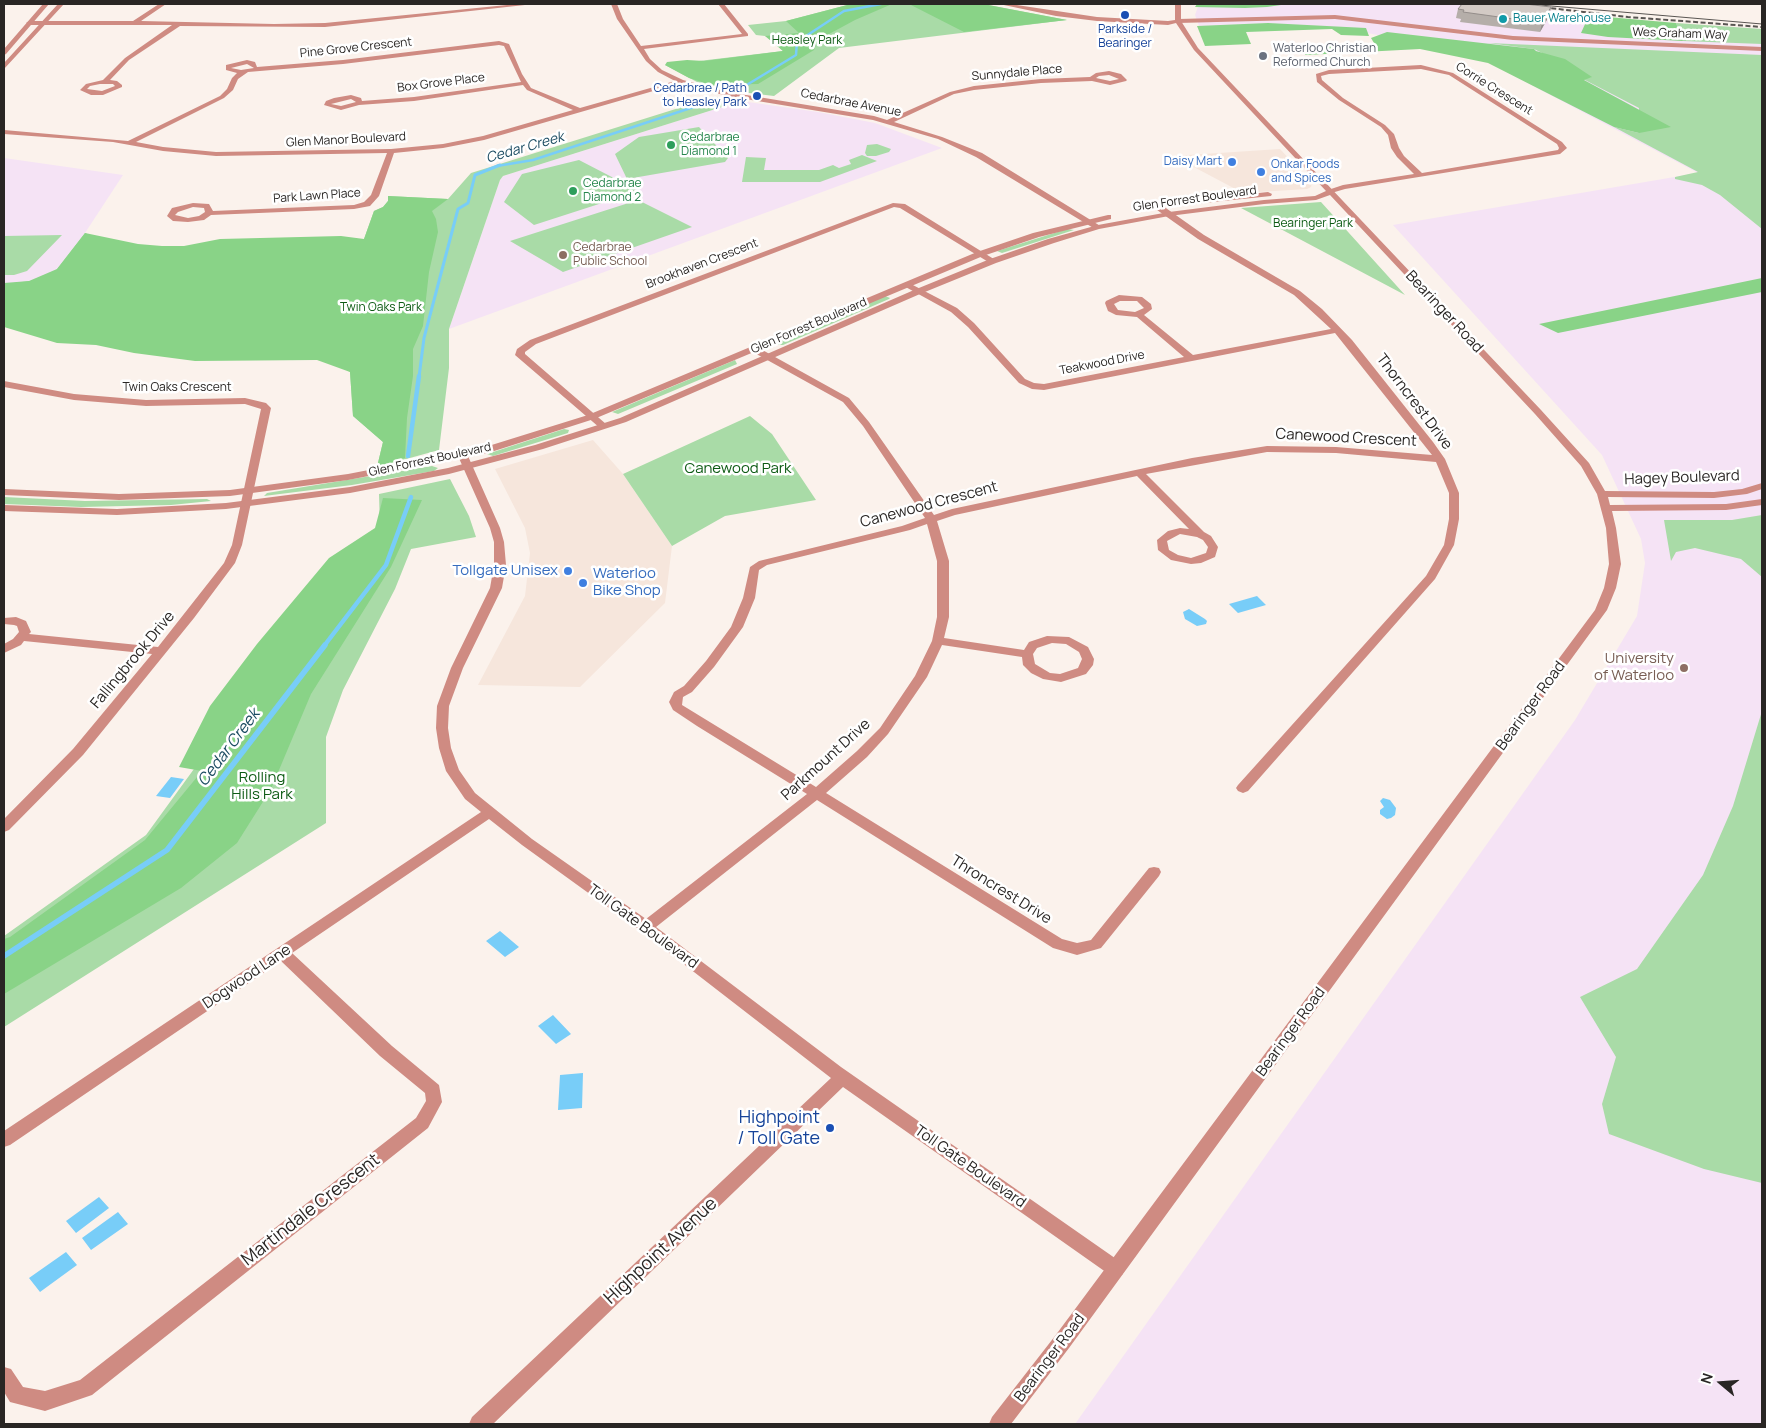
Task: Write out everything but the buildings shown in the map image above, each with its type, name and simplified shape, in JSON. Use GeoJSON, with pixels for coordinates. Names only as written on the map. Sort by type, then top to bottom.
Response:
{"type":"FeatureCollection","features":[{"type":"Feature","properties":{"kind":"street"},"geometry":{"type":"LineString","coordinates":[[4,52],[46,4]]}},
{"type":"Feature","properties":{"kind":"street"},"geometry":{"type":"LineString","coordinates":[[4,67],[62,4]]}},
{"type":"Feature","properties":{"kind":"street"},"geometry":{"type":"LineString","coordinates":[[134,23],[163,4]]}},
{"type":"Feature","properties":{"kind":"street"},"geometry":{"type":"LineString","coordinates":[[29,23],[280,26],[351,24],[531,4]]}},
{"type":"Feature","properties":{"kind":"street","name":"Cedarbrae Avenue"},"geometry":{"type":"LineString","coordinates":[[614,4],[619,17],[639,48],[656,68],[681,81],[727,94],[834,110],[890,121],[962,147],[1098,227]]}},
{"type":"Feature","properties":{"kind":"street"},"geometry":{"type":"LineString","coordinates":[[639,48],[746,35],[721,4]]}},
{"type":"Feature","properties":{"kind":"street"},"geometry":{"type":"LineString","coordinates":[[1002,4],[1097,19],[1178,22]]}},
{"type":"Feature","properties":{"kind":"street"},"geometry":{"type":"LineString","coordinates":[[1022,4],[1088,14],[1178,22]]}},
{"type":"Feature","properties":{"kind":"street"},"geometry":{"type":"LineString","coordinates":[[1178,4],[1178,22]]}},
{"type":"Feature","properties":{"kind":"street","name":"Wes Graham Way"},"geometry":{"type":"LineString","coordinates":[[1178,22],[1335,16],[1513,38],[1762,48]]}},
{"type":"Feature","properties":{"kind":"street","name":"Bearinger Road"},"geometry":{"type":"LineString","coordinates":[[1000,1424],[1116,1270],[1601,610],[1610,588],[1615,564],[1611,528],[1602,494],[1585,465],[1562,437],[1196,49],[1178,22]]}},
{"type":"Feature","properties":{"kind":"street"},"geometry":{"type":"LineString","coordinates":[[105,82],[127,60],[178,24]]}},
{"type":"Feature","properties":{"kind":"street","name":"Pine Grove Crescent"},"geometry":{"type":"LineString","coordinates":[[241,72],[254,68],[343,62],[498,43],[507,45],[525,83]]}},
{"type":"Feature","properties":{"kind":"street"},"geometry":{"type":"LineString","coordinates":[[241,72],[228,69],[228,66],[247,62],[256,65],[254,68]]}},
{"type":"Feature","properties":{"kind":"street","name":"Corrie Crescent"},"geometry":{"type":"LineString","coordinates":[[1331,192],[1343,186],[1420,175],[1560,152],[1563,148],[1560,143],[1451,74],[1440,70],[1421,67],[1329,72],[1318,75],[1319,81],[1347,104],[1383,126],[1390,134],[1395,148],[1401,157],[1420,175]]}},
{"type":"Feature","properties":{"kind":"street"},"geometry":{"type":"LineString","coordinates":[[128,143],[222,97],[230,90],[235,78],[241,72]]}},
{"type":"Feature","properties":{"kind":"street","name":"Sunnydale Place"},"geometry":{"type":"LineString","coordinates":[[890,121],[952,93],[974,88],[998,84],[1093,79]]}},
{"type":"Feature","properties":{"kind":"street","name":"Glen Manor Boulevard"},"geometry":{"type":"LineString","coordinates":[[4,132],[128,143],[187,152],[252,155],[391,151],[476,140],[681,81]]}},
{"type":"Feature","properties":{"kind":"street"},"geometry":{"type":"LineString","coordinates":[[525,83],[533,92],[578,110]]}},
{"type":"Feature","properties":{"kind":"street","name":"Box Grove Place"},"geometry":{"type":"LineString","coordinates":[[359,103],[414,99],[525,83]]}},
{"type":"Feature","properties":{"kind":"street","name":"Park Lawn Place"},"geometry":{"type":"LineString","coordinates":[[209,213],[354,207],[367,204],[376,196],[391,151]]}},
{"type":"Feature","properties":{"kind":"street","name":"Glen Forrest Boulevard"},"geometry":{"type":"LineString","coordinates":[[1185,203],[1248,195],[1313,191],[1331,192]]}},
{"type":"Feature","properties":{"kind":"street","name":"Glen Forrest Boulevard"},"geometry":{"type":"LineString","coordinates":[[4,508],[117,512],[245,504],[350,490],[465,461],[591,417],[980,254],[1030,237],[1087,221],[1164,211],[1316,198],[1331,192]]}},
{"type":"Feature","properties":{"kind":"street","name":"Glen Forrest Boulevard"},"geometry":{"type":"LineString","coordinates":[[4,492],[119,497],[249,490],[465,461],[539,447],[624,420],[917,292],[993,261],[1098,227],[1164,211],[1176,204]]}},
{"type":"Feature","properties":{"kind":"street","name":"Brookhaven Crescent"},"geometry":{"type":"LineString","coordinates":[[603,426],[520,355],[520,351],[533,342],[893,205],[902,206],[993,261]]}},
{"type":"Feature","properties":{"kind":"street","name":"Thorncrest Drive"},"geometry":{"type":"LineString","coordinates":[[1164,211],[1198,235],[1297,293],[1319,311],[1338,330],[1405,412],[1440,459],[1454,493],[1454,519],[1449,544],[1431,577],[1243,788]]}},
{"type":"Feature","properties":{"kind":"street","name":"Teakwood Drive"},"geometry":{"type":"LineString","coordinates":[[906,285],[957,313],[971,325],[1022,382],[1032,386],[1044,387],[1338,330]]}},
{"type":"Feature","properties":{"kind":"street"},"geometry":{"type":"LineString","coordinates":[[1138,314],[1190,358]]}},
{"type":"Feature","properties":{"kind":"street","name":"Parkmount Drive"},"geometry":{"type":"LineString","coordinates":[[646,927],[816,794],[862,754],[884,731],[921,677],[938,641],[943,617],[943,561],[932,518],[866,424],[846,400],[754,349]]}},
{"type":"Feature","properties":{"kind":"street","name":"Twin Oaks Crescent"},"geometry":{"type":"LineString","coordinates":[[4,384],[74,397],[146,403],[245,401],[262,404],[266,408],[249,490]]}},
{"type":"Feature","properties":{"kind":"street","name":"Canewood Crescent"},"geometry":{"type":"LineString","coordinates":[[816,794],[755,755],[701,724],[677,707],[675,702],[678,695],[688,689],[710,664],[737,627],[750,598],[754,569],[763,562],[906,528],[932,518],[1139,472],[1267,449],[1336,450],[1440,459]]}},
{"type":"Feature","properties":{"kind":"street","name":"Toll Gate Boulevard"},"geometry":{"type":"LineString","coordinates":[[465,461],[473,476],[498,539],[500,565],[496,588],[460,662],[443,706],[442,728],[445,748],[453,771],[470,796],[527,842],[646,927],[843,1077],[1116,1270]]}},
{"type":"Feature","properties":{"kind":"street"},"geometry":{"type":"LineString","coordinates":[[1139,472],[1200,534]]}},
{"type":"Feature","properties":{"kind":"street","name":"Hagey Boulevard"},"geometry":{"type":"LineString","coordinates":[[1602,494],[1714,495],[1743,492],[1762,486]]}},
{"type":"Feature","properties":{"kind":"street","name":"Fallingbrook Drive"},"geometry":{"type":"LineString","coordinates":[[4,827],[67,765],[190,616],[229,563],[237,545],[249,490]]}},
{"type":"Feature","properties":{"kind":"street","name":"Hagey Boulevard"},"geometry":{"type":"LineString","coordinates":[[1606,508],[1726,507],[1762,502]]}},
{"type":"Feature","properties":{"kind":"street"},"geometry":{"type":"LineString","coordinates":[[4,621],[16,621],[22,624],[25,632],[22,637],[4,649]]}},
{"type":"Feature","properties":{"kind":"street"},"geometry":{"type":"LineString","coordinates":[[22,637],[160,651]]}},
{"type":"Feature","properties":{"kind":"street"},"geometry":{"type":"LineString","coordinates":[[1062,639],[1078,645],[1084,650],[1088,659],[1087,665],[1082,671],[1061,678],[1047,676],[1035,670],[1029,665],[1027,654],[1034,645],[1041,641],[1062,639]]}},
{"type":"Feature","properties":{"kind":"street"},"geometry":{"type":"LineString","coordinates":[[938,641],[1027,654]]}},
{"type":"Feature","properties":{"kind":"street","name":"Throncrest Drive"},"geometry":{"type":"LineString","coordinates":[[816,794],[1058,944],[1077,949],[1096,944],[1154,872]]}},
{"type":"Feature","properties":{"kind":"street","name":"Dogwood Lane"},"geometry":{"type":"LineString","coordinates":[[4,1140],[490,812]]}},
{"type":"Feature","properties":{"kind":"street","name":"Martindale Crescent"},"geometry":{"type":"LineString","coordinates":[[4,1376],[17,1395],[45,1401],[85,1388],[422,1123],[434,1102],[433,1090],[386,1052],[282,954]]}},
{"type":"Feature","properties":{"kind":"street","name":"Highpoint Avenue"},"geometry":{"type":"LineString","coordinates":[[479,1424],[843,1077]]}},
{"type":"Feature","properties":{"kind":"shaded area","name":"University of Waterloo"},"geometry":{"type":"Polygon","coordinates":[[[1199,4],[1497,4],[1650,22],[1762,29],[1762,1424],[1075,1424],[1575,720],[1637,616],[1645,563],[1641,539],[1602,455],[1393,225],[1698,173],[1469,52],[1335,27],[1202,34],[1195,15],[1199,4]]]}},
{"type":"Feature","properties":{"kind":"shaded area","name":"Cedarbrae Public School"},"geometry":{"type":"Polygon","coordinates":[[[741,101],[818,112],[875,123],[942,148],[449,329],[503,176],[741,101]]]}},
{"type":"Feature","properties":{"kind":"shaded area"},"geometry":{"type":"Polygon","coordinates":[[[1280,149],[1312,183],[1311,187],[1307,189],[1243,193],[1173,156],[1280,149]]]}},
{"type":"Feature","properties":{"kind":"shaded area"},"geometry":{"type":"Polygon","coordinates":[[[4,158],[123,175],[85,233],[54,273],[39,280],[4,284],[4,158]]]}},
{"type":"Feature","properties":{"kind":"shaded area"},"geometry":{"type":"Polygon","coordinates":[[[593,440],[623,474],[672,546],[665,603],[580,687],[478,685],[525,596],[530,553],[525,528],[495,469],[593,440]]]}},
{"type":"Feature","properties":{"kind":"green space","name":"Heasley Park"},"geometry":{"type":"Polygon","coordinates":[[[851,4],[983,4],[1067,20],[839,48],[774,96],[741,92],[697,82],[665,65],[783,51],[771,39],[756,35],[748,25],[786,21],[851,4]]]}},
{"type":"Feature","properties":{"kind":"green space"},"geometry":{"type":"Polygon","coordinates":[[[851,4],[892,4],[855,20],[818,40],[814,50],[758,84],[711,85],[689,78],[665,65],[667,62],[704,61],[783,51],[765,36],[799,33],[786,21],[851,4]]]}},
{"type":"Feature","properties":{"kind":"green space"},"geometry":{"type":"Polygon","coordinates":[[[983,4],[1067,20],[964,32],[911,5],[983,4]]]}},
{"type":"Feature","properties":{"kind":"green space"},"geometry":{"type":"Polygon","coordinates":[[[1197,4],[1288,4],[1245,8],[1195,7],[1197,4]]]}},
{"type":"Feature","properties":{"kind":"green space"},"geometry":{"type":"Polygon","coordinates":[[[1585,15],[1676,23],[1683,41],[1608,37],[1581,33],[1586,22],[1579,21],[1585,15]]]}},
{"type":"Feature","properties":{"kind":"green space"},"geometry":{"type":"Polygon","coordinates":[[[1268,23],[1366,28],[1369,36],[1341,35],[1332,29],[1246,32],[1251,44],[1205,46],[1197,26],[1268,23]]]}},
{"type":"Feature","properties":{"kind":"green space"},"geometry":{"type":"Polygon","coordinates":[[[1676,23],[1762,29],[1762,44],[1683,41],[1676,23]]]}},
{"type":"Feature","properties":{"kind":"green space"},"geometry":{"type":"Polygon","coordinates":[[[1387,32],[1534,49],[1565,59],[1592,77],[1584,80],[1671,127],[1639,133],[1614,127],[1488,63],[1420,49],[1306,55],[1296,48],[1374,43],[1371,38],[1387,32]]]}},
{"type":"Feature","properties":{"kind":"green space"},"geometry":{"type":"Polygon","coordinates":[[[1488,43],[1762,55],[1762,229],[1720,195],[1702,185],[1675,179],[1675,177],[1698,172],[1614,127],[1639,133],[1639,108],[1583,79],[1591,77],[1534,49],[1488,43]]]}},
{"type":"Feature","properties":{"kind":"green space","name":"Twin Oaks Park"},"geometry":{"type":"Polygon","coordinates":[[[714,97],[741,101],[503,176],[449,329],[449,368],[439,450],[377,467],[383,442],[353,416],[350,372],[325,357],[4,284],[39,280],[54,273],[85,233],[107,243],[166,249],[364,239],[374,211],[383,207],[388,201],[388,196],[448,199],[471,173],[714,97]]]}},
{"type":"Feature","properties":{"kind":"green space","name":"Cedarbrae Diamond 1"},"geometry":{"type":"Polygon","coordinates":[[[699,127],[728,158],[725,162],[627,179],[615,154],[639,137],[699,127]]]}},
{"type":"Feature","properties":{"kind":"green space"},"geometry":{"type":"Polygon","coordinates":[[[877,144],[891,149],[889,152],[876,156],[867,156],[865,153],[867,145],[877,144]]]}},
{"type":"Feature","properties":{"kind":"green space"},"geometry":{"type":"Polygon","coordinates":[[[862,155],[877,161],[820,182],[742,182],[746,157],[766,158],[764,170],[819,170],[833,165],[839,168],[851,164],[849,160],[862,155]]]}},
{"type":"Feature","properties":{"kind":"green space","name":"Cedarbrae Diamond 2"},"geometry":{"type":"Polygon","coordinates":[[[579,160],[635,189],[633,193],[534,225],[504,202],[522,174],[579,160]]]}},
{"type":"Feature","properties":{"kind":"green space","name":"Twin Oaks Park"},"geometry":{"type":"Polygon","coordinates":[[[388,196],[448,199],[432,211],[436,219],[438,232],[429,272],[423,326],[413,349],[413,376],[407,418],[405,458],[377,467],[383,442],[353,416],[350,372],[317,360],[195,361],[134,353],[96,345],[57,343],[4,327],[4,283],[29,281],[57,269],[85,233],[138,244],[162,246],[184,246],[220,239],[341,236],[364,239],[374,211],[383,207],[388,201],[388,196]]]}},
{"type":"Feature","properties":{"kind":"green space"},"geometry":{"type":"Polygon","coordinates":[[[638,200],[692,227],[563,272],[510,241],[638,200]]]}},
{"type":"Feature","properties":{"kind":"green space","name":"Bearinger Park"},"geometry":{"type":"Polygon","coordinates":[[[1321,202],[1405,295],[1241,208],[1321,202]]]}},
{"type":"Feature","properties":{"kind":"green space"},"geometry":{"type":"Polygon","coordinates":[[[1067,229],[1074,230],[1002,253],[997,251],[1067,229]]]}},
{"type":"Feature","properties":{"kind":"green space"},"geometry":{"type":"Polygon","coordinates":[[[62,235],[27,271],[14,275],[4,275],[4,236],[62,235]]]}},
{"type":"Feature","properties":{"kind":"green space"},"geometry":{"type":"Polygon","coordinates":[[[1762,278],[1762,292],[1558,333],[1539,324],[1762,278]]]}},
{"type":"Feature","properties":{"kind":"green space"},"geometry":{"type":"Polygon","coordinates":[[[885,296],[890,298],[783,345],[775,345],[775,343],[885,296]]]}},
{"type":"Feature","properties":{"kind":"green space"},"geometry":{"type":"Polygon","coordinates":[[[735,360],[737,364],[618,414],[612,412],[735,360]]]}},
{"type":"Feature","properties":{"kind":"green space","name":"Canewood Park"},"geometry":{"type":"Polygon","coordinates":[[[750,416],[772,434],[816,500],[725,516],[672,546],[623,474],[750,416]]]}},
{"type":"Feature","properties":{"kind":"green space"},"geometry":{"type":"Polygon","coordinates":[[[564,429],[569,430],[568,433],[493,456],[487,454],[564,429]]]}},
{"type":"Feature","properties":{"kind":"green space"},"geometry":{"type":"Polygon","coordinates":[[[432,466],[438,468],[434,471],[352,485],[264,496],[267,493],[432,466]]]}},
{"type":"Feature","properties":{"kind":"green space","name":"Rolling Hills Park"},"geometry":{"type":"Polygon","coordinates":[[[450,479],[469,516],[476,537],[411,549],[395,589],[343,690],[326,737],[326,823],[4,1027],[4,936],[146,835],[353,550],[380,528],[379,494],[450,479]]]}},
{"type":"Feature","properties":{"kind":"green space"},"geometry":{"type":"Polygon","coordinates":[[[4,497],[85,501],[207,499],[211,501],[171,505],[81,507],[4,504],[4,497]]]}},
{"type":"Feature","properties":{"kind":"green space"},"geometry":{"type":"Polygon","coordinates":[[[383,498],[422,500],[391,567],[311,694],[271,789],[237,843],[181,888],[4,994],[4,939],[10,937],[145,840],[202,771],[179,767],[210,706],[257,644],[329,558],[375,528],[383,498]]]}},
{"type":"Feature","properties":{"kind":"green space"},"geometry":{"type":"Polygon","coordinates":[[[1762,515],[1762,577],[1741,559],[1695,548],[1676,552],[1671,561],[1664,520],[1732,520],[1762,515]]]}},
{"type":"Feature","properties":{"kind":"green space"},"geometry":{"type":"Polygon","coordinates":[[[1762,711],[1762,1183],[1704,1169],[1609,1134],[1602,1104],[1616,1057],[1580,997],[1637,969],[1703,875],[1733,806],[1762,711]]]}},
{"type":"Feature","properties":{"kind":"water"},"geometry":{"type":"Polygon","coordinates":[[[1257,596],[1266,605],[1238,613],[1229,604],[1257,596]]]}},
{"type":"Feature","properties":{"kind":"water"},"geometry":{"type":"Polygon","coordinates":[[[1189,609],[1205,619],[1207,621],[1206,624],[1197,626],[1185,619],[1183,612],[1189,609]]]}},
{"type":"Feature","properties":{"kind":"water"},"geometry":{"type":"Polygon","coordinates":[[[171,777],[184,779],[170,798],[156,796],[171,777]]]}},
{"type":"Feature","properties":{"kind":"water"},"geometry":{"type":"Polygon","coordinates":[[[1383,798],[1390,800],[1396,808],[1395,815],[1391,818],[1387,819],[1380,814],[1380,810],[1384,807],[1380,801],[1383,798]]]}},
{"type":"Feature","properties":{"kind":"water"},"geometry":{"type":"Polygon","coordinates":[[[500,931],[519,947],[505,957],[486,941],[500,931]]]}},
{"type":"Feature","properties":{"kind":"water"},"geometry":{"type":"Polygon","coordinates":[[[553,1015],[571,1034],[556,1044],[538,1026],[553,1015]]]}},
{"type":"Feature","properties":{"kind":"water"},"geometry":{"type":"Polygon","coordinates":[[[583,1073],[582,1108],[558,1110],[560,1075],[583,1073]]]}},
{"type":"Feature","properties":{"kind":"water"},"geometry":{"type":"Polygon","coordinates":[[[99,1197],[109,1208],[76,1233],[66,1221],[99,1197]]]}},
{"type":"Feature","properties":{"kind":"water"},"geometry":{"type":"Polygon","coordinates":[[[118,1212],[128,1224],[91,1250],[82,1238],[118,1212]]]}},
{"type":"Feature","properties":{"kind":"water"},"geometry":{"type":"Polygon","coordinates":[[[66,1252],[77,1265],[40,1292],[29,1278],[66,1252]]]}},
{"type":"Feature","properties":{"kind":"waterway","name":"Cedar Creek"},"geometry":{"type":"LineString","coordinates":[[740,89],[796,55],[797,42],[844,11],[881,4]]}},
{"type":"Feature","properties":{"kind":"waterway","name":"Cedar Creek"},"geometry":{"type":"LineString","coordinates":[[498,166],[533,160],[718,99]]}},
{"type":"Feature","properties":{"kind":"waterway","name":"Cedar Creek"},"geometry":{"type":"LineString","coordinates":[[419,377],[424,338],[458,209],[468,203],[475,175],[498,166]]}},
{"type":"Feature","properties":{"kind":"waterway","name":"Cedar Creek"},"geometry":{"type":"LineString","coordinates":[[408,456],[419,376]]}},
{"type":"Feature","properties":{"kind":"waterway","name":"Cedar Creek"},"geometry":{"type":"LineString","coordinates":[[324,646],[386,565],[411,497]]}},
{"type":"Feature","properties":{"kind":"waterway","name":"Cedar Creek"},"geometry":{"type":"LineString","coordinates":[[4,956],[167,850],[325,645]]}},
{"type":"Feature","properties":{"kind":"tram line"},"geometry":{"type":"LineString","coordinates":[[1528,4],[1762,24]]}},
{"type":"Feature","properties":{"kind":"railway"},"geometry":{"type":"LineString","coordinates":[[1514,4],[1628,17],[1762,27]]}},
{"type":"Feature","properties":{"kind":"place","name":"Parkside / Bearinger"},"geometry":{"type":"Point","coordinates":[1125,15]}},
{"type":"Feature","properties":{"kind":"place","name":"Bauer Warehouse"},"geometry":{"type":"Point","coordinates":[1503,19]}},
{"type":"Feature","properties":{"kind":"place","name":"Waterloo Christian Reformed Church"},"geometry":{"type":"Point","coordinates":[1263,56]}},
{"type":"Feature","properties":{"kind":"place","name":"Cedarbrae / Path to Heasley Park"},"geometry":{"type":"Point","coordinates":[757,96]}},
{"type":"Feature","properties":{"kind":"place","name":"Cedarbrae Diamond 1"},"geometry":{"type":"Point","coordinates":[671,145]}},
{"type":"Feature","properties":{"kind":"place","name":"Daisy Mart"},"geometry":{"type":"Point","coordinates":[1232,162]}},
{"type":"Feature","properties":{"kind":"place","name":"Onkar Foods and Spices"},"geometry":{"type":"Point","coordinates":[1261,172]}},
{"type":"Feature","properties":{"kind":"place","name":"Cedarbrae Diamond 2"},"geometry":{"type":"Point","coordinates":[573,191]}},
{"type":"Feature","properties":{"kind":"place","name":"Cedarbrae Public School"},"geometry":{"type":"Point","coordinates":[563,255]}},
{"type":"Feature","properties":{"kind":"place","name":"Tollgate Unisex"},"geometry":{"type":"Point","coordinates":[568,571]}},
{"type":"Feature","properties":{"kind":"place","name":"Waterloo Bike Shop"},"geometry":{"type":"Point","coordinates":[583,583]}},
{"type":"Feature","properties":{"kind":"place","name":"University of Waterloo"},"geometry":{"type":"Point","coordinates":[1684,668]}},
{"type":"Feature","properties":{"kind":"place","name":"Highpoint / Toll Gate"},"geometry":{"type":"Point","coordinates":[830,1128]}}]}
